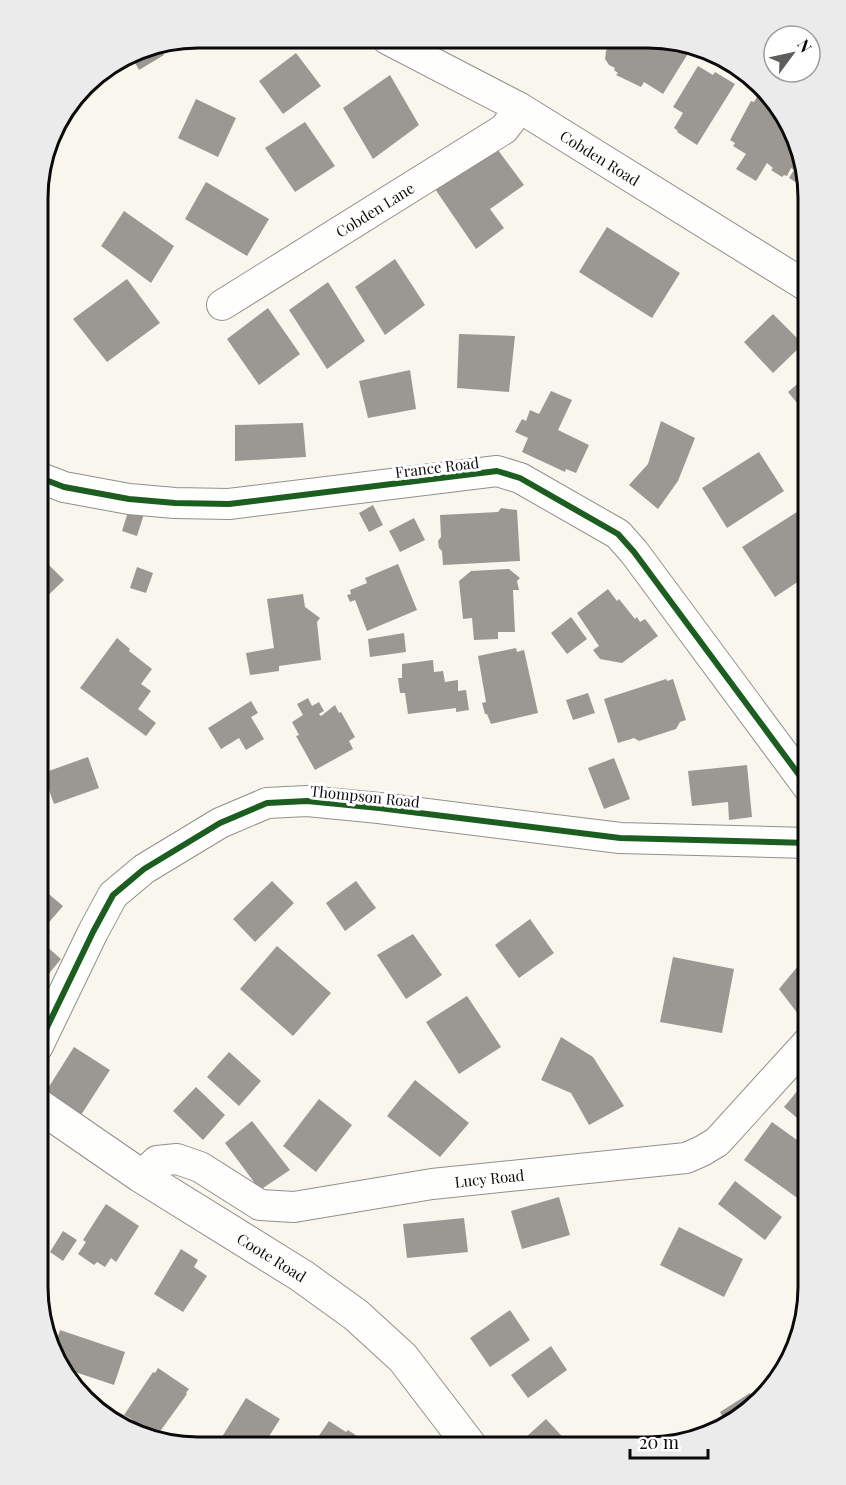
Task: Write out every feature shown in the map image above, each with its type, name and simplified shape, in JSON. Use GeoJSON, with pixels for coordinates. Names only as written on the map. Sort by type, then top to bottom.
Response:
{"type":"FeatureCollection","features":[{"type":"Feature","properties":{"kind":"street","name":"Cobden Road"},"geometry":{"type":"LineString","coordinates":[[404,48],[520,108],[798,281]]}},
{"type":"Feature","properties":{"kind":"street","name":"Cobden Lane"},"geometry":{"type":"LineString","coordinates":[[222,305],[504,129],[520,108]]}},
{"type":"Feature","properties":{"kind":"street","name":"France Road"},"geometry":{"type":"LineString","coordinates":[[48,481],[64,487],[129,499],[229,504],[497,471],[520,478],[618,534],[634,552],[798,773]]}},
{"type":"Feature","properties":{"kind":"street","name":"Thompson Road"},"geometry":{"type":"LineString","coordinates":[[48,1025],[113,895],[144,869],[220,823],[267,803],[307,801],[379,808],[620,838],[798,843]]}},
{"type":"Feature","properties":{"kind":"street","name":"Lucy Road"},"geometry":{"type":"LineString","coordinates":[[141,1176],[157,1161],[177,1159],[200,1167],[260,1204],[294,1207],[432,1184],[686,1158],[717,1142],[798,1053]]}},
{"type":"Feature","properties":{"kind":"street","name":"Coote Road"},"geometry":{"type":"LineString","coordinates":[[48,1112],[141,1176],[302,1276],[370,1327],[403,1358],[463,1437]]}},
{"type":"Feature","properties":{"kind":"building"},"geometry":{"type":"Polygon","coordinates":[[[608,48],[658,48],[688,54],[663,94],[644,82],[641,87],[616,75],[618,73],[614,70],[615,68],[605,59],[608,48]]]}},
{"type":"Feature","properties":{"kind":"building"},"geometry":{"type":"Polygon","coordinates":[[[163,53],[164,55],[139,70],[135,62],[163,53]]]}},
{"type":"Feature","properties":{"kind":"building"},"geometry":{"type":"Polygon","coordinates":[[[296,53],[321,86],[283,114],[259,81],[296,53]]]}},
{"type":"Feature","properties":{"kind":"building"},"geometry":{"type":"Polygon","coordinates":[[[698,66],[713,75],[715,72],[735,84],[697,145],[674,128],[683,113],[673,107],[698,66]]]}},
{"type":"Feature","properties":{"kind":"building"},"geometry":{"type":"Polygon","coordinates":[[[390,75],[419,125],[373,159],[343,108],[390,75]]]}},
{"type":"Feature","properties":{"kind":"building"},"geometry":{"type":"Polygon","coordinates":[[[758,96],[783,132],[793,159],[797,183],[789,178],[794,170],[791,168],[787,176],[782,177],[771,170],[773,168],[767,163],[756,181],[736,169],[746,154],[733,146],[735,143],[730,140],[751,101],[754,102],[758,96]]]}},
{"type":"Feature","properties":{"kind":"building"},"geometry":{"type":"Polygon","coordinates":[[[196,99],[236,118],[218,157],[178,138],[196,99]]]}},
{"type":"Feature","properties":{"kind":"building"},"geometry":{"type":"Polygon","coordinates":[[[305,122],[335,166],[295,192],[265,148],[305,122]]]}},
{"type":"Feature","properties":{"kind":"building"},"geometry":{"type":"Polygon","coordinates":[[[492,142],[524,185],[490,209],[504,228],[476,249],[433,186],[492,142]]]}},
{"type":"Feature","properties":{"kind":"building"},"geometry":{"type":"Polygon","coordinates":[[[206,182],[269,219],[247,256],[185,219],[206,182]]]}},
{"type":"Feature","properties":{"kind":"building"},"geometry":{"type":"Polygon","coordinates":[[[124,211],[174,246],[151,283],[101,246],[124,211]]]}},
{"type":"Feature","properties":{"kind":"building"},"geometry":{"type":"Polygon","coordinates":[[[607,227],[680,273],[652,318],[579,272],[607,227]]]}},
{"type":"Feature","properties":{"kind":"building"},"geometry":{"type":"Polygon","coordinates":[[[395,259],[425,305],[385,335],[355,287],[395,259]]]}},
{"type":"Feature","properties":{"kind":"building"},"geometry":{"type":"Polygon","coordinates":[[[127,279],[160,323],[107,362],[73,319],[127,279]]]}},
{"type":"Feature","properties":{"kind":"building"},"geometry":{"type":"Polygon","coordinates":[[[328,282],[365,341],[327,369],[289,310],[328,282]]]}},
{"type":"Feature","properties":{"kind":"building"},"geometry":{"type":"Polygon","coordinates":[[[268,308],[300,354],[259,385],[227,339],[268,308]]]}},
{"type":"Feature","properties":{"kind":"building"},"geometry":{"type":"Polygon","coordinates":[[[773,314],[798,339],[798,349],[773,373],[744,342],[773,314]]]}},
{"type":"Feature","properties":{"kind":"building"},"geometry":{"type":"Polygon","coordinates":[[[459,334],[515,336],[509,392],[457,388],[459,334]]]}},
{"type":"Feature","properties":{"kind":"building"},"geometry":{"type":"Polygon","coordinates":[[[410,370],[416,409],[368,418],[359,381],[410,370]]]}},
{"type":"Feature","properties":{"kind":"building"},"geometry":{"type":"Polygon","coordinates":[[[798,384],[798,404],[788,392],[798,384]]]}},
{"type":"Feature","properties":{"kind":"building"},"geometry":{"type":"Polygon","coordinates":[[[551,391],[572,400],[558,430],[589,445],[576,473],[566,469],[565,472],[522,452],[528,438],[515,432],[522,419],[526,421],[530,410],[539,414],[551,391]]]}},
{"type":"Feature","properties":{"kind":"building"},"geometry":{"type":"Polygon","coordinates":[[[661,421],[695,438],[678,481],[658,509],[629,485],[648,464],[661,421]]]}},
{"type":"Feature","properties":{"kind":"building"},"geometry":{"type":"Polygon","coordinates":[[[303,423],[306,457],[235,461],[235,425],[303,423]]]}},
{"type":"Feature","properties":{"kind":"building"},"geometry":{"type":"Polygon","coordinates":[[[759,452],[784,491],[727,528],[702,488],[759,452]]]}},
{"type":"Feature","properties":{"kind":"building"},"geometry":{"type":"Polygon","coordinates":[[[373,505],[383,525],[369,532],[359,513],[373,505]]]}},
{"type":"Feature","properties":{"kind":"building"},"geometry":{"type":"Polygon","coordinates":[[[501,508],[517,510],[520,561],[443,565],[442,551],[438,541],[441,537],[440,515],[498,512],[501,508]]]}},
{"type":"Feature","properties":{"kind":"building"},"geometry":{"type":"Polygon","coordinates":[[[129,509],[144,514],[137,536],[122,531],[129,509]]]}},
{"type":"Feature","properties":{"kind":"building"},"geometry":{"type":"Polygon","coordinates":[[[798,511],[798,582],[775,597],[742,547],[798,511]]]}},
{"type":"Feature","properties":{"kind":"building"},"geometry":{"type":"Polygon","coordinates":[[[414,518],[425,540],[400,552],[389,531],[414,518]]]}},
{"type":"Feature","properties":{"kind":"building"},"geometry":{"type":"Polygon","coordinates":[[[48,564],[64,580],[48,595],[48,564]]]}},
{"type":"Feature","properties":{"kind":"building"},"geometry":{"type":"Polygon","coordinates":[[[398,564],[417,610],[367,631],[355,600],[350,602],[347,595],[351,594],[350,590],[367,583],[365,578],[398,564]]]}},
{"type":"Feature","properties":{"kind":"building"},"geometry":{"type":"Polygon","coordinates":[[[137,567],[153,573],[146,593],[130,588],[137,567]]]}},
{"type":"Feature","properties":{"kind":"building"},"geometry":{"type":"Polygon","coordinates":[[[509,569],[520,578],[517,581],[519,590],[513,590],[515,632],[498,632],[498,639],[474,640],[472,618],[463,619],[459,581],[471,571],[509,569]]]}},
{"type":"Feature","properties":{"kind":"building"},"geometry":{"type":"Polygon","coordinates":[[[608,589],[635,619],[637,617],[640,622],[645,619],[658,636],[622,663],[600,659],[593,650],[599,646],[577,613],[608,589]]]}},
{"type":"Feature","properties":{"kind":"building"},"geometry":{"type":"Polygon","coordinates":[[[303,594],[305,607],[320,618],[317,622],[321,660],[279,666],[279,671],[250,675],[246,653],[274,648],[267,599],[303,594]]]}},
{"type":"Feature","properties":{"kind":"building"},"geometry":{"type":"Polygon","coordinates":[[[571,617],[587,639],[567,654],[551,633],[571,617]]]}},
{"type":"Feature","properties":{"kind":"building"},"geometry":{"type":"Polygon","coordinates":[[[404,633],[406,652],[370,657],[368,639],[404,633]]]}},
{"type":"Feature","properties":{"kind":"building"},"geometry":{"type":"Polygon","coordinates":[[[117,638],[152,669],[141,684],[151,691],[138,709],[156,723],[146,736],[80,688],[117,638]]]}},
{"type":"Feature","properties":{"kind":"building"},"geometry":{"type":"Polygon","coordinates":[[[516,648],[517,652],[524,650],[538,713],[491,724],[482,703],[486,702],[478,656],[516,648]]]}},
{"type":"Feature","properties":{"kind":"building"},"geometry":{"type":"Polygon","coordinates":[[[433,660],[434,672],[443,671],[445,682],[458,680],[458,691],[466,690],[469,710],[456,712],[456,708],[408,714],[405,693],[400,693],[398,678],[402,678],[402,664],[433,660]]]}},
{"type":"Feature","properties":{"kind":"building"},"geometry":{"type":"Polygon","coordinates":[[[666,679],[667,681],[673,679],[686,720],[680,722],[676,729],[639,741],[634,738],[618,743],[604,699],[666,679]]]}},
{"type":"Feature","properties":{"kind":"building"},"geometry":{"type":"Polygon","coordinates":[[[588,693],[595,713],[573,720],[566,700],[588,693]]]}},
{"type":"Feature","properties":{"kind":"building"},"geometry":{"type":"Polygon","coordinates":[[[308,698],[312,706],[319,702],[324,711],[319,714],[321,716],[335,705],[355,737],[349,741],[353,749],[315,770],[296,736],[299,735],[292,722],[303,715],[297,704],[308,698]]]}},
{"type":"Feature","properties":{"kind":"building"},"geometry":{"type":"Polygon","coordinates":[[[251,701],[258,713],[251,717],[264,739],[246,750],[239,738],[221,749],[208,728],[251,701]]]}},
{"type":"Feature","properties":{"kind":"building"},"geometry":{"type":"Polygon","coordinates":[[[88,757],[99,788],[54,804],[48,787],[48,771],[88,757]]]}},
{"type":"Feature","properties":{"kind":"building"},"geometry":{"type":"Polygon","coordinates":[[[614,758],[630,799],[604,809],[588,768],[614,758]]]}},
{"type":"Feature","properties":{"kind":"building"},"geometry":{"type":"Polygon","coordinates":[[[747,765],[752,817],[729,820],[728,802],[692,806],[688,771],[747,765]]]}},
{"type":"Feature","properties":{"kind":"building"},"geometry":{"type":"Polygon","coordinates":[[[272,881],[294,903],[255,942],[233,919],[272,881]]]}},
{"type":"Feature","properties":{"kind":"building"},"geometry":{"type":"Polygon","coordinates":[[[356,881],[376,908],[345,931],[326,903],[356,881]]]}},
{"type":"Feature","properties":{"kind":"building"},"geometry":{"type":"Polygon","coordinates":[[[48,893],[63,906],[48,924],[48,893]]]}},
{"type":"Feature","properties":{"kind":"building"},"geometry":{"type":"Polygon","coordinates":[[[530,919],[554,953],[519,978],[495,945],[530,919]]]}},
{"type":"Feature","properties":{"kind":"building"},"geometry":{"type":"Polygon","coordinates":[[[413,934],[442,975],[406,999],[377,955],[413,934]]]}},
{"type":"Feature","properties":{"kind":"building"},"geometry":{"type":"Polygon","coordinates":[[[277,946],[331,993],[293,1036],[240,989],[277,946]]]}},
{"type":"Feature","properties":{"kind":"building"},"geometry":{"type":"Polygon","coordinates":[[[48,948],[61,959],[48,975],[48,948]]]}},
{"type":"Feature","properties":{"kind":"building"},"geometry":{"type":"Polygon","coordinates":[[[673,957],[734,969],[722,1033],[660,1022],[673,957]]]}},
{"type":"Feature","properties":{"kind":"building"},"geometry":{"type":"Polygon","coordinates":[[[798,966],[798,1014],[779,989],[798,966]]]}},
{"type":"Feature","properties":{"kind":"building"},"geometry":{"type":"Polygon","coordinates":[[[467,996],[501,1047],[459,1074],[426,1022],[467,996]]]}},
{"type":"Feature","properties":{"kind":"building"},"geometry":{"type":"Polygon","coordinates":[[[561,1037],[593,1057],[624,1106],[589,1125],[571,1093],[541,1080],[561,1037]]]}},
{"type":"Feature","properties":{"kind":"building"},"geometry":{"type":"Polygon","coordinates":[[[74,1047],[110,1070],[81,1115],[48,1095],[48,1088],[74,1047]]]}},
{"type":"Feature","properties":{"kind":"building"},"geometry":{"type":"Polygon","coordinates":[[[229,1052],[261,1081],[239,1106],[207,1077],[229,1052]]]}},
{"type":"Feature","properties":{"kind":"building"},"geometry":{"type":"Polygon","coordinates":[[[415,1080],[469,1123],[440,1157],[387,1116],[415,1080]]]}},
{"type":"Feature","properties":{"kind":"building"},"geometry":{"type":"Polygon","coordinates":[[[196,1087],[225,1115],[203,1140],[173,1111],[196,1087]]]}},
{"type":"Feature","properties":{"kind":"building"},"geometry":{"type":"Polygon","coordinates":[[[798,1090],[798,1119],[784,1107],[798,1090]]]}},
{"type":"Feature","properties":{"kind":"building"},"geometry":{"type":"Polygon","coordinates":[[[319,1099],[352,1125],[316,1172],[283,1146],[319,1099]]]}},
{"type":"Feature","properties":{"kind":"building"},"geometry":{"type":"Polygon","coordinates":[[[252,1121],[290,1170],[260,1190],[225,1143],[252,1121]]]}},
{"type":"Feature","properties":{"kind":"building"},"geometry":{"type":"Polygon","coordinates":[[[772,1122],[798,1141],[798,1198],[744,1160],[772,1122]]]}},
{"type":"Feature","properties":{"kind":"building"},"geometry":{"type":"Polygon","coordinates":[[[735,1181],[782,1217],[765,1240],[718,1204],[735,1181]]]}},
{"type":"Feature","properties":{"kind":"building"},"geometry":{"type":"Polygon","coordinates":[[[559,1197],[570,1235],[522,1249],[511,1211],[559,1197]]]}},
{"type":"Feature","properties":{"kind":"building"},"geometry":{"type":"Polygon","coordinates":[[[106,1204],[139,1226],[116,1262],[111,1258],[105,1267],[97,1262],[94,1265],[78,1254],[86,1242],[83,1240],[106,1204]]]}},
{"type":"Feature","properties":{"kind":"building"},"geometry":{"type":"Polygon","coordinates":[[[464,1218],[468,1252],[407,1258],[403,1224],[464,1218]]]}},
{"type":"Feature","properties":{"kind":"building"},"geometry":{"type":"Polygon","coordinates":[[[679,1227],[743,1259],[724,1297],[660,1265],[679,1227]]]}},
{"type":"Feature","properties":{"kind":"building"},"geometry":{"type":"Polygon","coordinates":[[[63,1231],[77,1240],[63,1261],[50,1252],[63,1231]]]}},
{"type":"Feature","properties":{"kind":"building"},"geometry":{"type":"Polygon","coordinates":[[[181,1249],[198,1260],[194,1267],[207,1276],[183,1312],[154,1294],[181,1249]]]}},
{"type":"Feature","properties":{"kind":"building"},"geometry":{"type":"Polygon","coordinates":[[[510,1310],[530,1340],[490,1367],[470,1338],[510,1310]]]}},
{"type":"Feature","properties":{"kind":"building"},"geometry":{"type":"Polygon","coordinates":[[[60,1330],[125,1352],[114,1385],[74,1372],[57,1338],[60,1330]]]}},
{"type":"Feature","properties":{"kind":"building"},"geometry":{"type":"Polygon","coordinates":[[[551,1346],[567,1370],[528,1398],[511,1375],[551,1346]]]}},
{"type":"Feature","properties":{"kind":"building"},"geometry":{"type":"Polygon","coordinates":[[[158,1368],[189,1389],[160,1432],[132,1422],[133,1420],[124,1415],[153,1372],[155,1373],[158,1368]]]}},
{"type":"Feature","properties":{"kind":"building"},"geometry":{"type":"Polygon","coordinates":[[[750,1393],[751,1396],[747,1400],[731,1412],[723,1417],[720,1412],[750,1393]]]}},
{"type":"Feature","properties":{"kind":"building"},"geometry":{"type":"Polygon","coordinates":[[[246,1398],[280,1419],[269,1437],[222,1437],[246,1398]]]}},
{"type":"Feature","properties":{"kind":"building"},"geometry":{"type":"Polygon","coordinates":[[[546,1419],[563,1437],[526,1437],[546,1419]]]}},
{"type":"Feature","properties":{"kind":"building"},"geometry":{"type":"Polygon","coordinates":[[[329,1421],[358,1437],[318,1437],[329,1421]]]}},
{"type":"Feature","properties":{"kind":"cycle path"},"geometry":{"type":"LineString","coordinates":[[48,481],[64,487],[129,499],[229,504],[497,471],[520,478],[618,534],[634,552],[798,773]]}},
{"type":"Feature","properties":{"kind":"cycle path"},"geometry":{"type":"LineString","coordinates":[[48,1025],[113,895],[144,869],[220,823],[267,803],[307,801],[379,808],[620,838],[798,843]]}}]}
